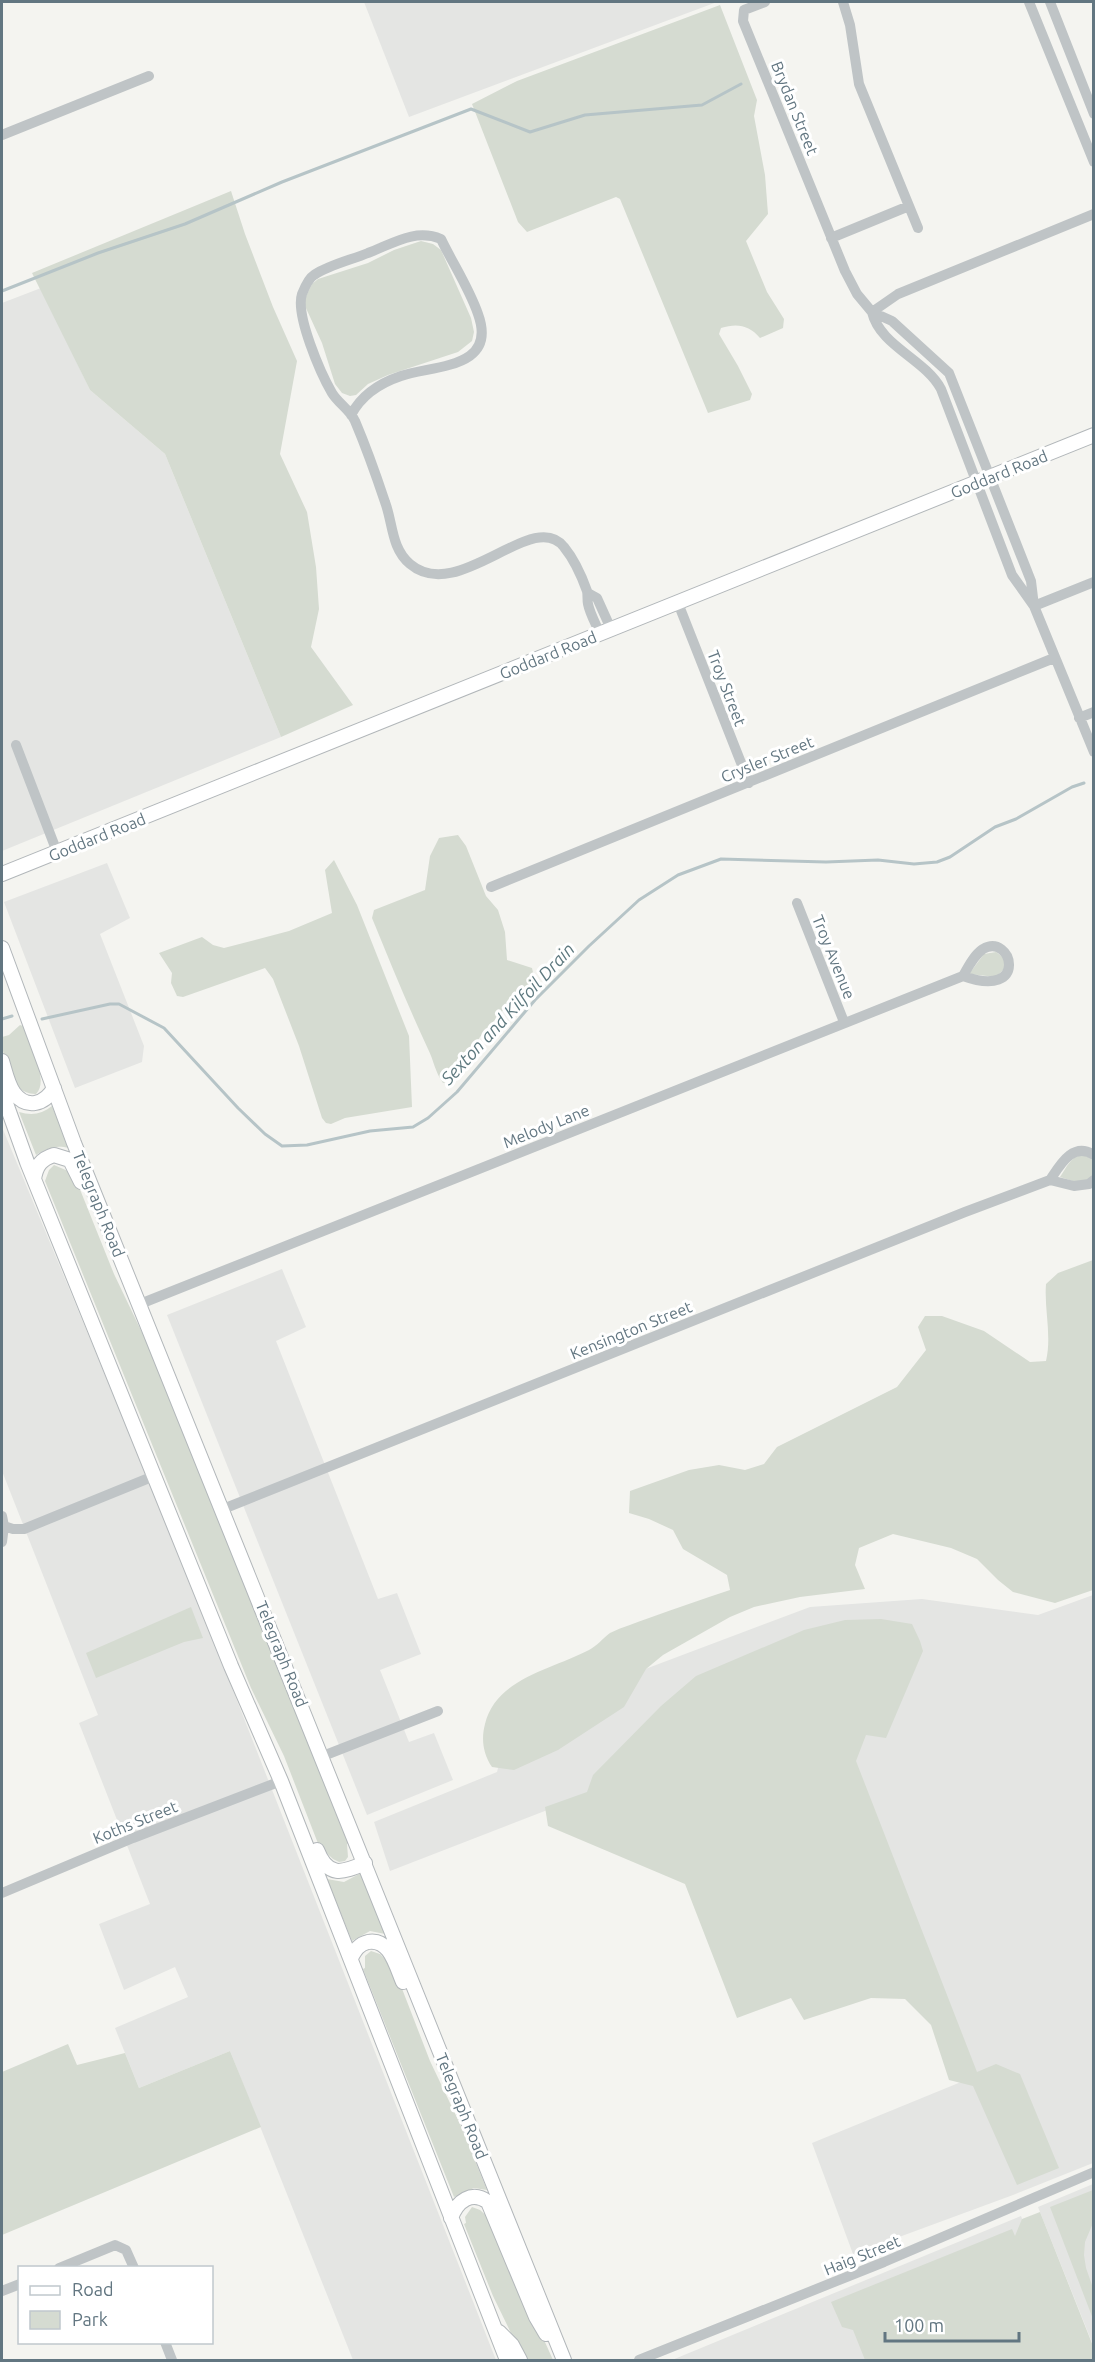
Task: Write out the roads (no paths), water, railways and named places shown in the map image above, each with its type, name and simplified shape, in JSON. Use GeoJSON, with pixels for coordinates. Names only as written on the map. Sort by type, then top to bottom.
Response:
{"type":"FeatureCollection","features":[{"type":"Feature","properties":{"kind":"main road","name":"Goddard Road"},"geometry":{"type":"LineString","coordinates":[[2,874],[1094,435]]}},
{"type":"Feature","properties":{"kind":"main road","name":"Telegraph Road"},"geometry":{"type":"LineString","coordinates":[[2,948],[54,1088],[563,2361]]}},
{"type":"Feature","properties":{"kind":"main road"},"geometry":{"type":"LineString","coordinates":[[2,1061],[14,1093],[26,1103],[42,1102],[54,1088]]}},
{"type":"Feature","properties":{"kind":"main road"},"geometry":{"type":"LineString","coordinates":[[2,1092],[34,1179],[154,1476],[281,1781],[507,2361]]}},
{"type":"Feature","properties":{"kind":"main road"},"geometry":{"type":"LineString","coordinates":[[34,1179],[38,1166],[47,1157],[54,1155],[70,1160],[117,1272],[149,1327]]}},
{"type":"Feature","properties":{"kind":"main road"},"geometry":{"type":"LineString","coordinates":[[249,1706],[265,1725],[324,1864],[339,1872],[365,1863]]}},
{"type":"Feature","properties":{"kind":"main road"},"geometry":{"type":"LineString","coordinates":[[351,1958],[358,1947],[369,1942],[382,1943],[389,1950],[432,2054],[439,2068],[454,2086]]}},
{"type":"Feature","properties":{"kind":"main road"},"geometry":{"type":"LineString","coordinates":[[452,2218],[457,2206],[466,2199],[478,2197],[488,2202],[536,2317],[563,2361]]}},
{"type":"Feature","properties":{"kind":"main road"},"geometry":{"type":"LineString","coordinates":[[493,2326],[512,2345],[519,2361]]}},
{"type":"Feature","properties":{"kind":"street","name":"Brydan Street"},"geometry":{"type":"LineString","coordinates":[[765,2],[744,10],[743,21],[831,238],[857,294],[872,312],[875,324],[882,333],[937,381],[1012,575],[1034,606]]}},
{"type":"Feature","properties":{"kind":"street"},"geometry":{"type":"LineString","coordinates":[[843,2],[850,25],[859,84],[918,228]]}},
{"type":"Feature","properties":{"kind":"street"},"geometry":{"type":"LineString","coordinates":[[1029,2],[1094,162]]}},
{"type":"Feature","properties":{"kind":"street"},"geometry":{"type":"LineString","coordinates":[[1050,2],[1094,114]]}},
{"type":"Feature","properties":{"kind":"street"},"geometry":{"type":"LineString","coordinates":[[2,135],[149,76]]}},
{"type":"Feature","properties":{"kind":"street"},"geometry":{"type":"LineString","coordinates":[[831,238],[909,206]]}},
{"type":"Feature","properties":{"kind":"street"},"geometry":{"type":"LineString","coordinates":[[872,312],[898,294],[1094,214]]}},
{"type":"Feature","properties":{"kind":"street"},"geometry":{"type":"LineString","coordinates":[[351,415],[356,406],[376,387],[401,376],[455,364],[474,353],[482,335],[478,314],[441,239],[432,235],[401,238],[312,276],[301,296],[306,334],[333,393],[351,415],[386,504],[395,542],[411,565],[426,573],[443,575],[463,569],[525,541],[543,537],[550,538],[560,542],[566,550],[588,593],[587,603],[605,632]]}},
{"type":"Feature","properties":{"kind":"street","name":"Brydan Street"},"geometry":{"type":"LineString","coordinates":[[872,312],[892,321],[949,373],[1031,581],[1034,606]]}},
{"type":"Feature","properties":{"kind":"street"},"geometry":{"type":"LineString","coordinates":[[1094,582],[1034,606],[1078,718],[1094,752]]}},
{"type":"Feature","properties":{"kind":"street","name":"Troy Street"},"geometry":{"type":"LineString","coordinates":[[678,603],[749,783]]}},
{"type":"Feature","properties":{"kind":"street","name":"Crysler Street"},"geometry":{"type":"LineString","coordinates":[[491,887],[1054,658]]}},
{"type":"Feature","properties":{"kind":"street"},"geometry":{"type":"LineString","coordinates":[[1078,718],[1094,712]]}},
{"type":"Feature","properties":{"kind":"street"},"geometry":{"type":"LineString","coordinates":[[16,745],[57,852]]}},
{"type":"Feature","properties":{"kind":"street","name":"Troy Avenue"},"geometry":{"type":"LineString","coordinates":[[797,903],[844,1022]]}},
{"type":"Feature","properties":{"kind":"street","name":"Melody Lane"},"geometry":{"type":"LineString","coordinates":[[140,1304],[963,976]]}},
{"type":"Feature","properties":{"kind":"street"},"geometry":{"type":"LineString","coordinates":[[1094,1155],[1084,1149],[1075,1151],[1062,1163],[1050,1180],[1074,1186],[1089,1184],[1094,1180]]}},
{"type":"Feature","properties":{"kind":"street","name":"Kensington Street"},"geometry":{"type":"LineString","coordinates":[[223,1509],[956,1215],[1050,1180]]}},
{"type":"Feature","properties":{"kind":"street"},"geometry":{"type":"LineString","coordinates":[[3,1521],[14,1529],[24,1529],[154,1476]]}},
{"type":"Feature","properties":{"kind":"street"},"geometry":{"type":"LineString","coordinates":[[2,1542],[3,1521]]}},
{"type":"Feature","properties":{"kind":"street"},"geometry":{"type":"LineString","coordinates":[[323,1756],[438,1711]]}},
{"type":"Feature","properties":{"kind":"street","name":"Koths Street"},"geometry":{"type":"LineString","coordinates":[[2,1893],[133,1838],[281,1781]]}},
{"type":"Feature","properties":{"kind":"street","name":"Haig Street"},"geometry":{"type":"LineString","coordinates":[[639,2361],[884,2262],[1094,2172]]}},
{"type":"Feature","properties":{"kind":"street"},"geometry":{"type":"LineString","coordinates":[[63,2266],[115,2245],[126,2250],[133,2266]]}},
{"type":"Feature","properties":{"kind":"street"},"geometry":{"type":"LineString","coordinates":[[2,2291],[18,2285]]}},
{"type":"Feature","properties":{"kind":"street"},"geometry":{"type":"LineString","coordinates":[[165,2344],[172,2361]]}},
{"type":"Feature","properties":{"kind":"waterway"},"geometry":{"type":"LineString","coordinates":[[2,291],[98,253],[185,224],[282,182],[471,109],[530,132],[585,115],[702,105],[741,84]]}},
{"type":"Feature","properties":{"kind":"waterway","name":"Sexton and Kilfoil Drain"},"geometry":{"type":"LineString","coordinates":[[42,1019],[119,1004],[164,1028],[238,1108],[265,1134],[282,1146],[307,1145],[370,1131],[413,1127],[428,1118],[457,1092],[535,1000],[589,946],[639,900],[678,875],[721,859],[826,862],[878,860],[914,864],[937,862],[950,857],[995,827],[1016,819],[1072,787],[1084,783]]}},
{"type":"Feature","properties":{"kind":"waterway","name":"Sexton and Kilfoil Drain"},"geometry":{"type":"LineString","coordinates":[[2,1019],[12,1016]]}}]}
